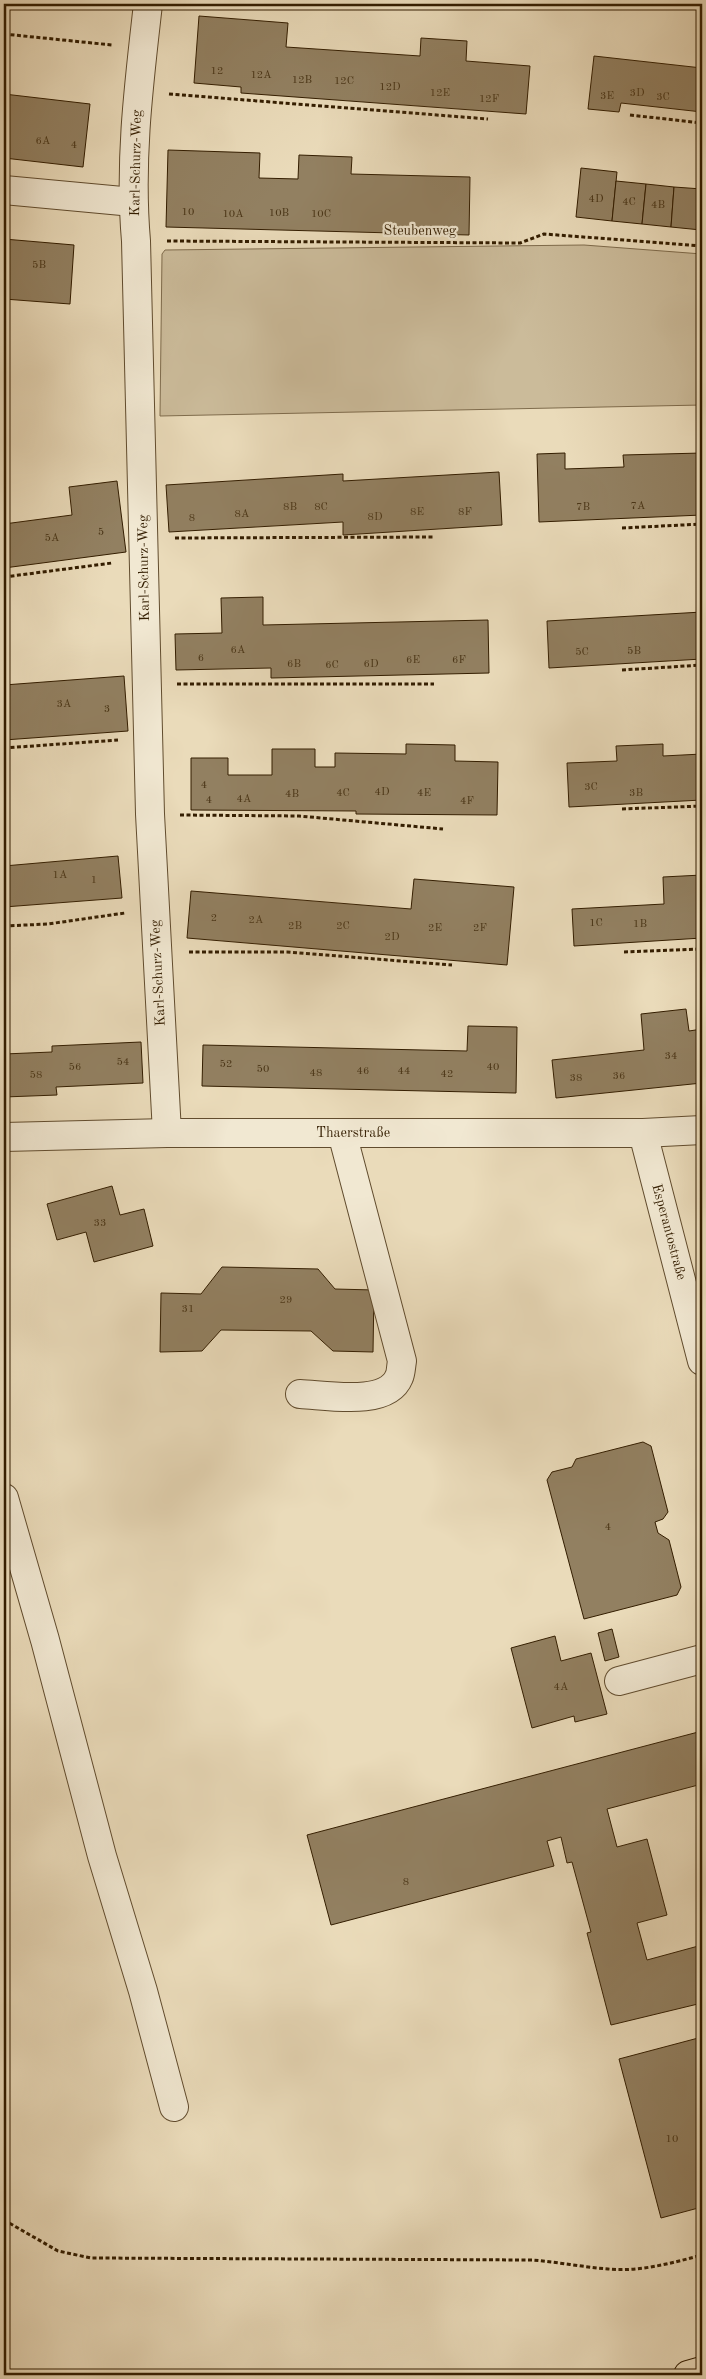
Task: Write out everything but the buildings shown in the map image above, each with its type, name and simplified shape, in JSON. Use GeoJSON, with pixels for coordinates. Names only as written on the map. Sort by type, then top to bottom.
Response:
{"type":"FeatureCollection","features":[{"type":"Feature","properties":{"kind":"highway"},"geometry":{"type":"LineString","coordinates":[[688,2375],[702,2371]]}},
{"type":"Feature","properties":{"kind":"street","name":"Karl-Schurz-Weg"},"geometry":{"type":"LineString","coordinates":[[148,4],[138,91],[134,144],[133,202],[136,241],[150,814],[166,1133]]}},
{"type":"Feature","properties":{"kind":"street"},"geometry":{"type":"LineString","coordinates":[[4,190],[133,202]]}},
{"type":"Feature","properties":{"kind":"street","name":"Thaerstraße"},"geometry":{"type":"LineString","coordinates":[[4,1137],[166,1133],[643,1133],[702,1130]]}},
{"type":"Feature","properties":{"kind":"street"},"geometry":{"type":"LineString","coordinates":[[300,1394],[354,1397],[382,1395],[399,1378],[401,1370],[402,1362],[342,1133]]}},
{"type":"Feature","properties":{"kind":"street","name":"Esperantostraße"},"geometry":{"type":"LineString","coordinates":[[643,1133],[702,1360]]}},
{"type":"Feature","properties":{"kind":"street"},"geometry":{"type":"LineString","coordinates":[[4,1498],[46,1640],[102,1856],[146,2000],[174,2107]]}},
{"type":"Feature","properties":{"kind":"street"},"geometry":{"type":"LineString","coordinates":[[619,1681],[702,1659]]}},
{"type":"Feature","properties":{"kind":"path"},"geometry":{"type":"LineString","coordinates":[[4,34],[143,48]]}},
{"type":"Feature","properties":{"kind":"path"},"geometry":{"type":"LineString","coordinates":[[138,91],[488,119]]}},
{"type":"Feature","properties":{"kind":"path"},"geometry":{"type":"LineString","coordinates":[[630,115],[702,123]]}},
{"type":"Feature","properties":{"kind":"path","name":"Steubenweg"},"geometry":{"type":"LineString","coordinates":[[136,241],[520,243],[544,234],[702,246]]}},
{"type":"Feature","properties":{"kind":"path"},"geometry":{"type":"LineString","coordinates":[[622,528],[702,524]]}},
{"type":"Feature","properties":{"kind":"path"},"geometry":{"type":"LineString","coordinates":[[4,577],[144,548],[434,537]]}},
{"type":"Feature","properties":{"kind":"path"},"geometry":{"type":"LineString","coordinates":[[622,670],[702,665]]}},
{"type":"Feature","properties":{"kind":"path"},"geometry":{"type":"LineString","coordinates":[[146,684],[434,684]]}},
{"type":"Feature","properties":{"kind":"path"},"geometry":{"type":"LineString","coordinates":[[4,748],[148,738]]}},
{"type":"Feature","properties":{"kind":"path"},"geometry":{"type":"LineString","coordinates":[[622,810],[702,806]]}},
{"type":"Feature","properties":{"kind":"path"},"geometry":{"type":"LineString","coordinates":[[150,814],[299,816],[443,829]]}},
{"type":"Feature","properties":{"kind":"path"},"geometry":{"type":"LineString","coordinates":[[4,926],[48,924],[154,908]]}},
{"type":"Feature","properties":{"kind":"path"},"geometry":{"type":"LineString","coordinates":[[624,952],[702,949]]}},
{"type":"Feature","properties":{"kind":"path"},"geometry":{"type":"LineString","coordinates":[[156,952],[287,952],[452,965]]}},
{"type":"Feature","properties":{"kind":"path"},"geometry":{"type":"LineString","coordinates":[[4,2220],[58,2251],[91,2258],[532,2260],[570,2263],[609,2270],[661,2266],[702,2255]]}},
{"type":"Feature","properties":{"kind":"shaded area"},"geometry":{"type":"Polygon","coordinates":[[[584,245],[702,254],[702,405],[160,416],[162,254],[165,250],[584,245]]]}}]}
